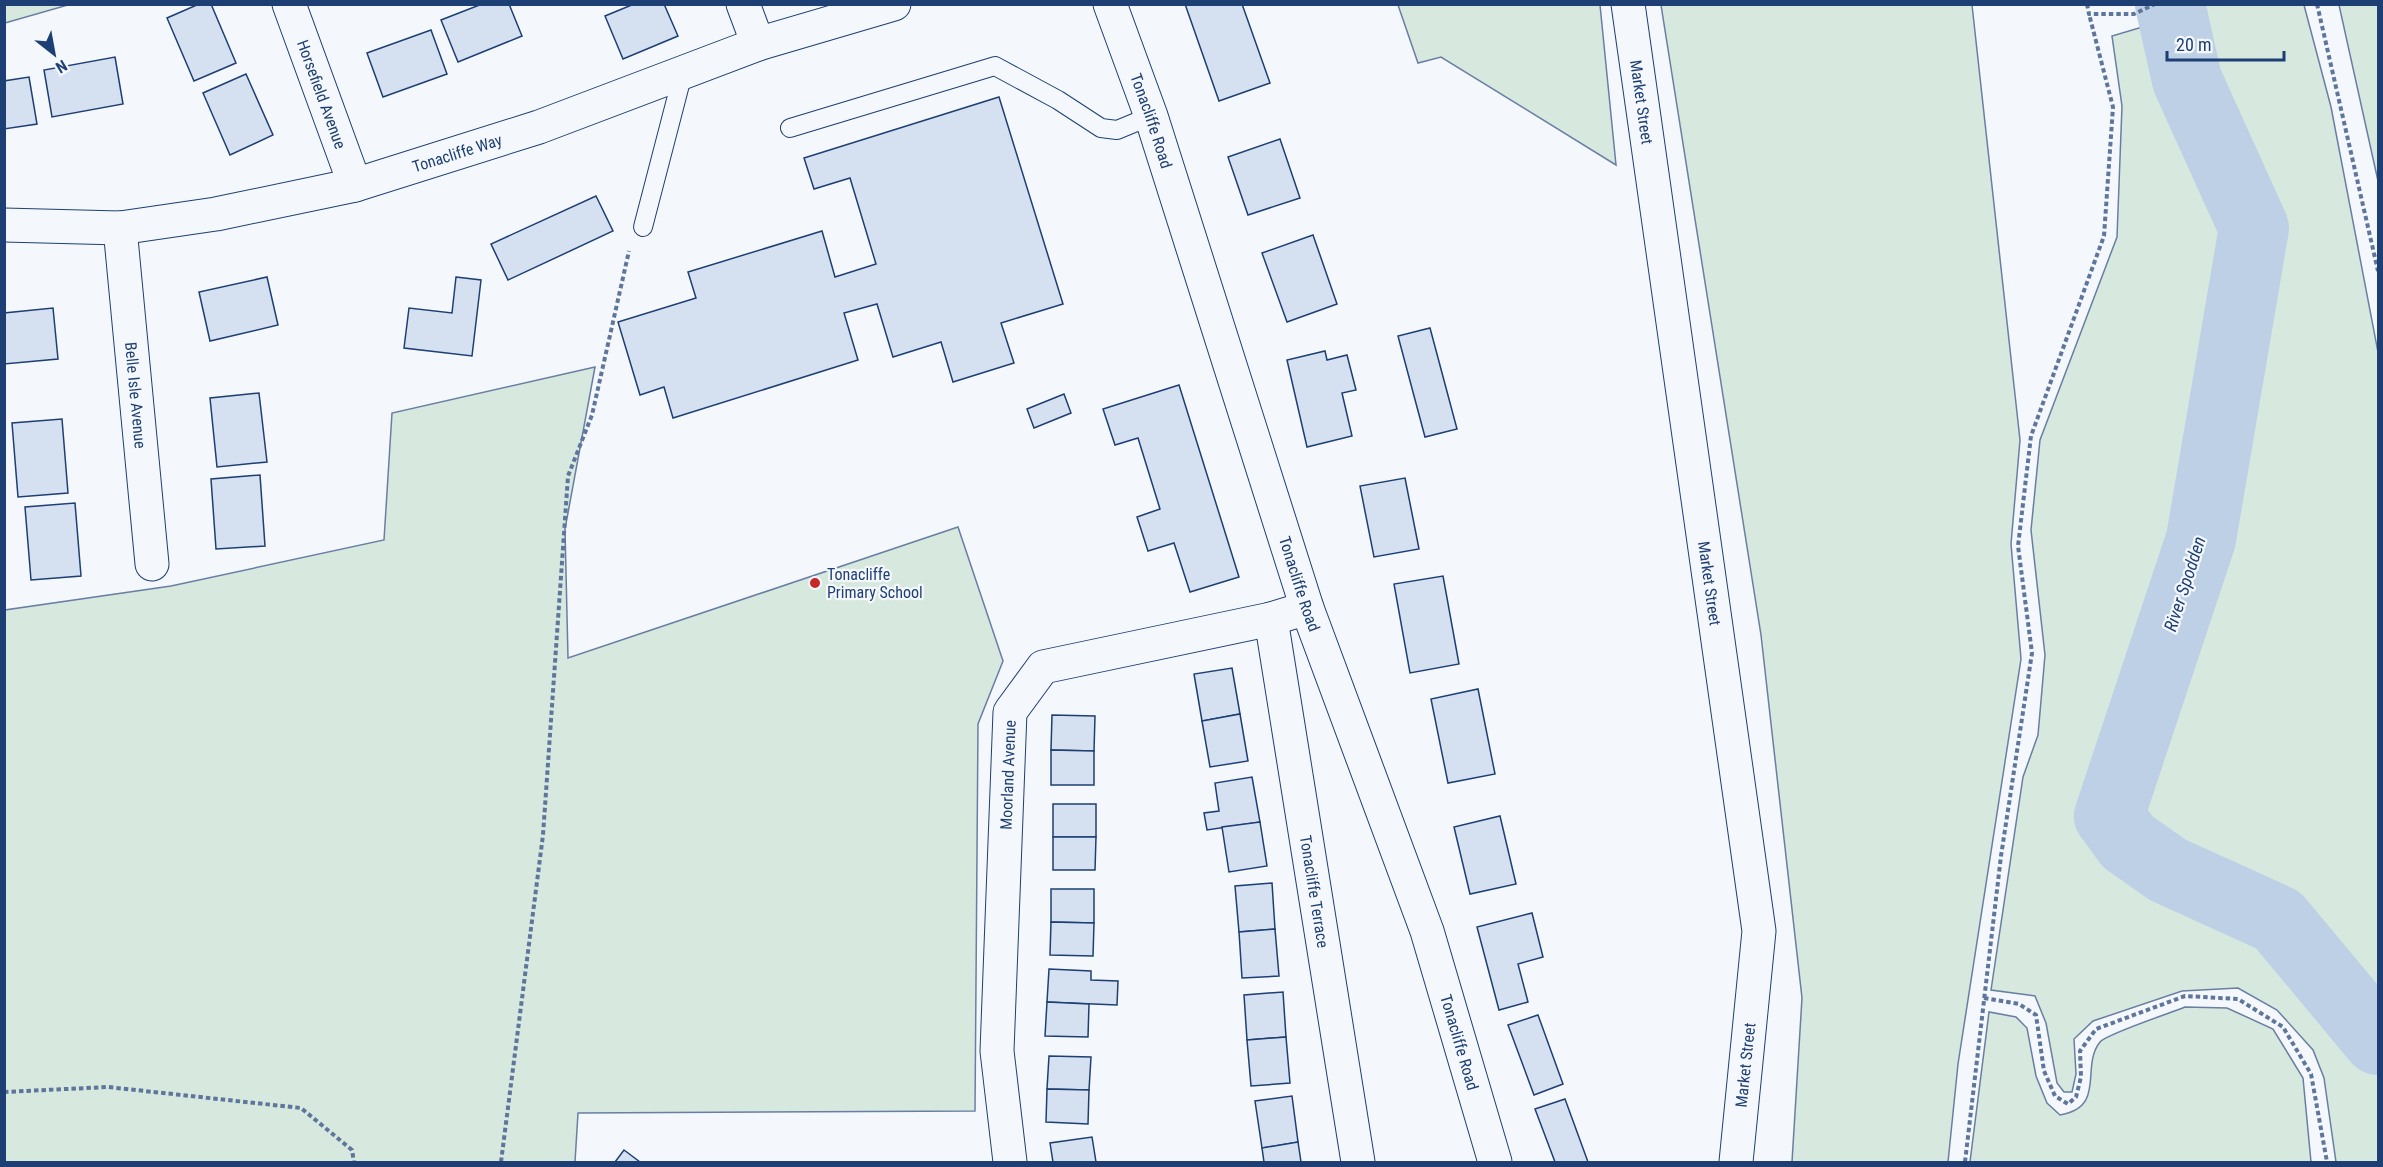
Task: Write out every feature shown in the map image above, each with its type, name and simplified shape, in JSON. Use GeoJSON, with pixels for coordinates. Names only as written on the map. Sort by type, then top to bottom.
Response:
{"type":"FeatureCollection","features":[{"type":"Feature","properties":{"kind":"street","name":"Horsefield Avenue"},"geometry":{"type":"LineString","coordinates":[[289,4],[355,185]]}},
{"type":"Feature","properties":{"kind":"street"},"geometry":{"type":"LineString","coordinates":[[743,4],[758,44]]}},
{"type":"Feature","properties":{"kind":"street","name":"Tonacliffe Way"},"geometry":{"type":"LineString","coordinates":[[4,225],[120,228],[216,214],[355,185],[539,127],[758,44],[894,4]]}},
{"type":"Feature","properties":{"kind":"street","name":"Tonacliffe Road"},"geometry":{"type":"LineString","coordinates":[[1110,4],[1151,116],[1307,608],[1427,932],[1495,1162]]}},
{"type":"Feature","properties":{"kind":"street","name":"Market Street"},"geometry":{"type":"LineString","coordinates":[[1628,4],[1759,930],[1736,1162]]}},
{"type":"Feature","properties":{"kind":"street","name":"Belle Isle Avenue"},"geometry":{"type":"LineString","coordinates":[[120,228],[152,564]]}},
{"type":"Feature","properties":{"kind":"street","name":"Moorland Avenue"},"geometry":{"type":"LineString","coordinates":[[1010,1162],[997,1051],[1010,712],[1043,667],[1271,619],[1307,608]]}},
{"type":"Feature","properties":{"kind":"street","name":"Tonacliffe Terrace"},"geometry":{"type":"LineString","coordinates":[[1271,619],[1358,1162]]}},
{"type":"Feature","properties":{"kind":"lane"},"geometry":{"type":"LineString","coordinates":[[790,128],[996,66],[1059,100],[1101,129],[1117,130],[1151,116]]}},
{"type":"Feature","properties":{"kind":"lane"},"geometry":{"type":"LineString","coordinates":[[643,227],[683,73]]}},
{"type":"Feature","properties":{"kind":"path"},"geometry":{"type":"LineString","coordinates":[[1965,1162],[2001,856],[2032,653],[2018,546],[2031,436],[2104,236],[2112,107],[2087,4]]}},
{"type":"Feature","properties":{"kind":"path"},"geometry":{"type":"LineString","coordinates":[[2089,14],[2134,14],[2155,4]]}},
{"type":"Feature","properties":{"kind":"path"},"geometry":{"type":"LineString","coordinates":[[2317,4],[2379,271]]}},
{"type":"Feature","properties":{"kind":"path"},"geometry":{"type":"LineString","coordinates":[[501,1162],[543,835],[568,476],[591,415],[630,244],[643,227]]}},
{"type":"Feature","properties":{"kind":"path"},"geometry":{"type":"LineString","coordinates":[[1984,998],[2019,1004],[2036,1015],[2044,1071],[2055,1096],[2068,1104],[2076,1097],[2081,1077],[2080,1051],[2096,1029],[2186,996],[2238,999],[2283,1027],[2311,1074],[2327,1162]]}},
{"type":"Feature","properties":{"kind":"path"},"geometry":{"type":"LineString","coordinates":[[4,1092],[108,1087],[301,1108],[352,1150],[354,1162]]}},
{"type":"Feature","properties":{"kind":"shaded area"},"geometry":{"type":"Polygon","coordinates":[[[5,4],[68,4],[68,5],[5,23],[5,4]]]}},
{"type":"Feature","properties":{"kind":"shaded area"},"geometry":{"type":"Polygon","coordinates":[[[1398,5],[1600,5],[1616,165],[1441,57],[1418,63],[1398,5]]]}},
{"type":"Feature","properties":{"kind":"shaded area"},"geometry":{"type":"Polygon","coordinates":[[[1661,5],[1972,5],[2020,440],[2011,544],[2021,659],[1958,1064],[1948,1162],[1792,1162],[1802,998],[1761,635],[1661,5]]]}},
{"type":"Feature","properties":{"kind":"shaded area"},"geometry":{"type":"Polygon","coordinates":[[[2196,5],[2304,5],[2331,107],[2378,352],[2378,1013],[2286,894],[2165,851],[2139,819],[2164,752],[2222,557],[2276,243],[2258,192],[2201,73],[2188,10],[2196,5]]]}},
{"type":"Feature","properties":{"kind":"shaded area"},"geometry":{"type":"Polygon","coordinates":[[[2339,5],[2378,5],[2378,181],[2339,5]]]}},
{"type":"Feature","properties":{"kind":"shaded area"},"geometry":{"type":"Polygon","coordinates":[[[2166,20],[2177,83],[2243,228],[2222,347],[2188,513],[2143,649],[2121,706],[2101,814],[2122,848],[2164,878],[2278,928],[2378,1073],[2378,1162],[2336,1162],[2324,1078],[2313,1050],[2277,1010],[2238,988],[2182,991],[2093,1021],[2074,1039],[2076,1074],[2072,1092],[2064,1092],[2057,1083],[2046,1023],[2035,996],[1991,990],[2023,777],[2038,735],[2045,655],[2031,530],[2040,440],[2117,237],[2122,106],[2112,36],[2166,20]]]}},
{"type":"Feature","properties":{"kind":"shaded area"},"geometry":{"type":"Polygon","coordinates":[[[595,367],[565,529],[568,658],[958,527],[1003,661],[978,724],[975,1111],[578,1113],[575,1162],[5,1162],[5,610],[171,586],[384,540],[392,413],[595,367]]]}},
{"type":"Feature","properties":{"kind":"shaded area"},"geometry":{"type":"Polygon","coordinates":[[[2185,1007],[2227,1008],[2273,1029],[2303,1078],[2311,1162],[1970,1162],[1989,1012],[2016,1017],[2027,1028],[2036,1076],[2047,1103],[2060,1115],[2074,1111],[2083,1104],[2088,1095],[2094,1052],[2100,1042],[2126,1029],[2185,1007]]]}},
{"type":"Feature","properties":{"kind":"building"},"geometry":{"type":"Polygon","coordinates":[[[199,4],[211,4],[236,63],[194,81],[167,18],[199,4]]]}},
{"type":"Feature","properties":{"kind":"building"},"geometry":{"type":"Polygon","coordinates":[[[482,4],[509,4],[522,36],[458,62],[441,20],[482,4]]]}},
{"type":"Feature","properties":{"kind":"building"},"geometry":{"type":"Polygon","coordinates":[[[634,4],[664,4],[678,36],[623,59],[605,16],[634,4]]]}},
{"type":"Feature","properties":{"kind":"building"},"geometry":{"type":"Polygon","coordinates":[[[1185,4],[1242,4],[1270,83],[1219,101],[1185,4]]]}},
{"type":"Feature","properties":{"kind":"building"},"geometry":{"type":"Polygon","coordinates":[[[431,30],[447,74],[383,97],[367,53],[431,30]]]}},
{"type":"Feature","properties":{"kind":"building"},"geometry":{"type":"Polygon","coordinates":[[[115,57],[123,104],[52,117],[44,70],[115,57]]]}},
{"type":"Feature","properties":{"kind":"building"},"geometry":{"type":"Polygon","coordinates":[[[246,74],[273,135],[230,155],[203,93],[246,74]]]}},
{"type":"Feature","properties":{"kind":"building"},"geometry":{"type":"Polygon","coordinates":[[[29,77],[37,124],[4,129],[4,81],[29,77]]]}},
{"type":"Feature","properties":{"kind":"building"},"geometry":{"type":"Polygon","coordinates":[[[999,97],[1063,304],[1001,323],[1014,363],[953,382],[941,342],[893,357],[877,304],[844,313],[858,360],[673,418],[664,387],[640,395],[618,322],[696,298],[688,272],[822,231],[835,277],[876,264],[850,178],[814,189],[804,158],[999,97]]]}},
{"type":"Feature","properties":{"kind":"building"},"geometry":{"type":"Polygon","coordinates":[[[1280,139],[1300,198],[1248,215],[1228,157],[1280,139]]]}},
{"type":"Feature","properties":{"kind":"building"},"geometry":{"type":"Polygon","coordinates":[[[596,196],[613,231],[508,280],[491,244],[596,196]]]}},
{"type":"Feature","properties":{"kind":"building"},"geometry":{"type":"Polygon","coordinates":[[[1313,235],[1337,304],[1287,322],[1262,253],[1313,235]]]}},
{"type":"Feature","properties":{"kind":"building"},"geometry":{"type":"Polygon","coordinates":[[[267,277],[278,325],[210,341],[199,292],[267,277]]]}},
{"type":"Feature","properties":{"kind":"building"},"geometry":{"type":"Polygon","coordinates":[[[456,277],[481,280],[472,356],[404,348],[409,308],[452,313],[456,277]]]}},
{"type":"Feature","properties":{"kind":"building"},"geometry":{"type":"Polygon","coordinates":[[[53,308],[58,359],[4,364],[4,313],[53,308]]]}},
{"type":"Feature","properties":{"kind":"building"},"geometry":{"type":"Polygon","coordinates":[[[1430,328],[1457,429],[1425,437],[1398,336],[1430,328]]]}},
{"type":"Feature","properties":{"kind":"building"},"geometry":{"type":"Polygon","coordinates":[[[1325,351],[1327,360],[1347,355],[1356,390],[1342,393],[1352,436],[1307,447],[1287,360],[1325,351]]]}},
{"type":"Feature","properties":{"kind":"building"},"geometry":{"type":"Polygon","coordinates":[[[1179,385],[1239,577],[1190,592],[1174,543],[1148,551],[1137,517],[1160,509],[1138,438],[1115,445],[1103,409],[1179,385]]]}},
{"type":"Feature","properties":{"kind":"building"},"geometry":{"type":"Polygon","coordinates":[[[259,393],[267,462],[217,467],[210,398],[259,393]]]}},
{"type":"Feature","properties":{"kind":"building"},"geometry":{"type":"Polygon","coordinates":[[[1064,394],[1071,413],[1034,428],[1027,409],[1064,394]]]}},
{"type":"Feature","properties":{"kind":"building"},"geometry":{"type":"Polygon","coordinates":[[[62,419],[68,493],[18,497],[12,423],[62,419]]]}},
{"type":"Feature","properties":{"kind":"building"},"geometry":{"type":"Polygon","coordinates":[[[260,475],[265,546],[216,549],[211,479],[260,475]]]}},
{"type":"Feature","properties":{"kind":"building"},"geometry":{"type":"Polygon","coordinates":[[[1405,478],[1419,549],[1374,557],[1360,486],[1405,478]]]}},
{"type":"Feature","properties":{"kind":"building"},"geometry":{"type":"Polygon","coordinates":[[[75,503],[81,576],[31,580],[25,507],[75,503]]]}},
{"type":"Feature","properties":{"kind":"building"},"geometry":{"type":"Polygon","coordinates":[[[1443,576],[1459,664],[1410,673],[1394,584],[1443,576]]]}},
{"type":"Feature","properties":{"kind":"building"},"geometry":{"type":"Polygon","coordinates":[[[1232,668],[1240,714],[1202,721],[1194,674],[1232,668]]]}},
{"type":"Feature","properties":{"kind":"building"},"geometry":{"type":"Polygon","coordinates":[[[1478,689],[1495,774],[1448,783],[1431,699],[1478,689]]]}},
{"type":"Feature","properties":{"kind":"building"},"geometry":{"type":"Polygon","coordinates":[[[1240,714],[1248,761],[1210,767],[1202,721],[1240,714]]]}},
{"type":"Feature","properties":{"kind":"building"},"geometry":{"type":"Polygon","coordinates":[[[1052,715],[1095,716],[1094,751],[1051,750],[1052,715]]]}},
{"type":"Feature","properties":{"kind":"building"},"geometry":{"type":"Polygon","coordinates":[[[1051,750],[1094,751],[1094,785],[1051,785],[1051,750]]]}},
{"type":"Feature","properties":{"kind":"building"},"geometry":{"type":"Polygon","coordinates":[[[1252,777],[1260,822],[1207,830],[1204,813],[1219,811],[1215,783],[1252,777]]]}},
{"type":"Feature","properties":{"kind":"building"},"geometry":{"type":"Polygon","coordinates":[[[1053,804],[1096,804],[1096,837],[1053,837],[1053,804]]]}},
{"type":"Feature","properties":{"kind":"building"},"geometry":{"type":"Polygon","coordinates":[[[1500,816],[1516,884],[1470,894],[1454,827],[1500,816]]]}},
{"type":"Feature","properties":{"kind":"building"},"geometry":{"type":"Polygon","coordinates":[[[1260,822],[1267,866],[1229,872],[1222,827],[1260,822]]]}},
{"type":"Feature","properties":{"kind":"building"},"geometry":{"type":"Polygon","coordinates":[[[1053,837],[1096,837],[1095,870],[1053,870],[1053,837]]]}},
{"type":"Feature","properties":{"kind":"building"},"geometry":{"type":"Polygon","coordinates":[[[1272,883],[1275,929],[1239,932],[1235,886],[1272,883]]]}},
{"type":"Feature","properties":{"kind":"building"},"geometry":{"type":"Polygon","coordinates":[[[1051,889],[1094,889],[1094,923],[1051,922],[1051,889]]]}},
{"type":"Feature","properties":{"kind":"building"},"geometry":{"type":"Polygon","coordinates":[[[1532,913],[1543,957],[1518,964],[1528,1002],[1499,1010],[1477,927],[1532,913]]]}},
{"type":"Feature","properties":{"kind":"building"},"geometry":{"type":"Polygon","coordinates":[[[1051,922],[1094,923],[1093,956],[1050,955],[1051,922]]]}},
{"type":"Feature","properties":{"kind":"building"},"geometry":{"type":"Polygon","coordinates":[[[1275,929],[1279,976],[1242,978],[1239,932],[1275,929]]]}},
{"type":"Feature","properties":{"kind":"building"},"geometry":{"type":"Polygon","coordinates":[[[1049,969],[1091,971],[1091,980],[1118,981],[1117,1005],[1047,1002],[1049,969]]]}},
{"type":"Feature","properties":{"kind":"building"},"geometry":{"type":"Polygon","coordinates":[[[1283,992],[1286,1037],[1247,1040],[1244,995],[1283,992]]]}},
{"type":"Feature","properties":{"kind":"building"},"geometry":{"type":"Polygon","coordinates":[[[1047,1002],[1089,1004],[1088,1037],[1045,1036],[1047,1002]]]}},
{"type":"Feature","properties":{"kind":"building"},"geometry":{"type":"Polygon","coordinates":[[[1538,1015],[1563,1084],[1534,1095],[1508,1025],[1538,1015]]]}},
{"type":"Feature","properties":{"kind":"building"},"geometry":{"type":"Polygon","coordinates":[[[1286,1037],[1290,1083],[1251,1086],[1247,1040],[1286,1037]]]}},
{"type":"Feature","properties":{"kind":"building"},"geometry":{"type":"Polygon","coordinates":[[[1049,1056],[1091,1057],[1089,1090],[1047,1089],[1049,1056]]]}},
{"type":"Feature","properties":{"kind":"building"},"geometry":{"type":"Polygon","coordinates":[[[1047,1089],[1089,1090],[1088,1124],[1046,1122],[1047,1089]]]}},
{"type":"Feature","properties":{"kind":"building"},"geometry":{"type":"Polygon","coordinates":[[[1292,1096],[1298,1142],[1262,1148],[1255,1101],[1292,1096]]]}},
{"type":"Feature","properties":{"kind":"building"},"geometry":{"type":"Polygon","coordinates":[[[1565,1099],[1588,1162],[1555,1162],[1535,1109],[1565,1099]]]}},
{"type":"Feature","properties":{"kind":"building"},"geometry":{"type":"Polygon","coordinates":[[[1092,1137],[1096,1162],[1053,1162],[1050,1143],[1092,1137]]]}},
{"type":"Feature","properties":{"kind":"building"},"geometry":{"type":"Polygon","coordinates":[[[1298,1142],[1301,1162],[1264,1162],[1262,1148],[1298,1142]]]}},
{"type":"Feature","properties":{"kind":"building"},"geometry":{"type":"Polygon","coordinates":[[[624,1150],[640,1162],[615,1162],[624,1150]]]}},
{"type":"Feature","properties":{"kind":"waterway","name":"River Spodden"},"geometry":{"type":"LineString","coordinates":[[2170,4],[2187,80],[2254,228],[2201,539],[2109,816],[2128,842],[2168,870],[2278,920],[2378,1040]]}},
{"type":"Feature","properties":{"kind":"place","name":"Tonacliffe Primary School"},"geometry":{"type":"Point","coordinates":[815,583]}}]}
